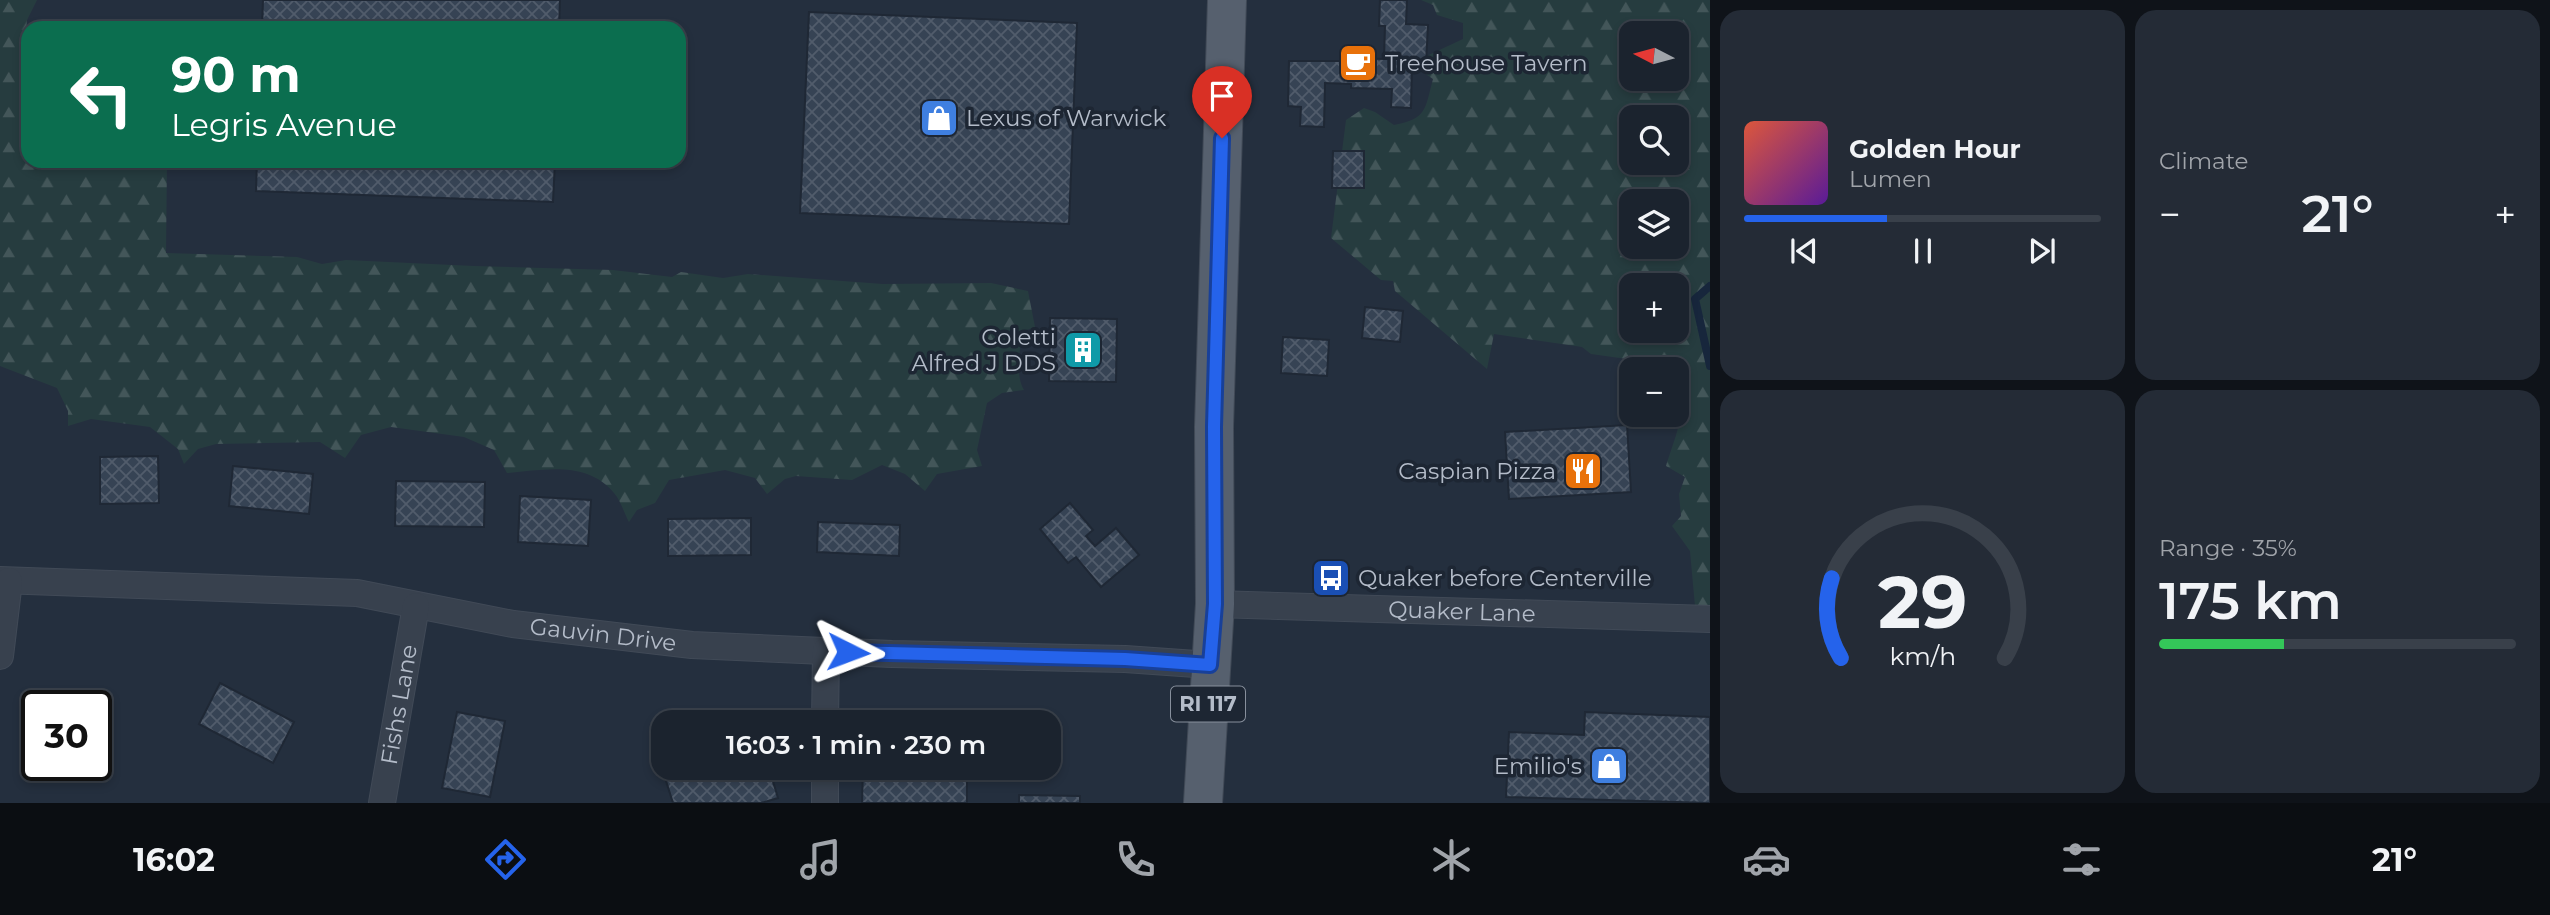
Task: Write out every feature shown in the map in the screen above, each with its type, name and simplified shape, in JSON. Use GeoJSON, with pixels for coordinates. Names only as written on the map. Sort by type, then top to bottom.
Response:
{"type":"FeatureCollection","features":[{"type":"Feature","properties":{"kind":"main road","name":"RI 117"},"geometry":{"type":"LineString","coordinates":[[1203,803],[1215,604],[1214,434],[1227,0]]}},
{"type":"Feature","properties":{"kind":"street","name":"Gauvin Drive"},"geometry":{"type":"LineString","coordinates":[[4,581],[357,593],[513,624],[692,645],[1125,659],[1210,665]]}},
{"type":"Feature","properties":{"kind":"street"},"geometry":{"type":"LineString","coordinates":[[0,656],[5,632],[4,581]]}},
{"type":"Feature","properties":{"kind":"street","name":"Quaker Lane"},"geometry":{"type":"LineString","coordinates":[[1215,604],[1710,620]]}},
{"type":"Feature","properties":{"kind":"street","name":"Fishs Lane"},"geometry":{"type":"LineString","coordinates":[[382,803],[416,606]]}},
{"type":"Feature","properties":{"kind":"street"},"geometry":{"type":"LineString","coordinates":[[825,710],[826,651]]}},
{"type":"Feature","properties":{"kind":"street"},"geometry":{"type":"LineString","coordinates":[[825,780],[825,803]]}},
{"type":"Feature","properties":{"kind":"green space"},"geometry":{"type":"Polygon","coordinates":[[[0,0],[37,0],[27,21],[21,21],[21,168],[167,168],[166,253],[297,257],[322,264],[346,260],[613,270],[672,277],[681,272],[723,278],[748,274],[883,284],[991,283],[1028,291],[1035,327],[1024,331],[1021,345],[1019,369],[1024,390],[1002,393],[987,403],[977,450],[982,466],[937,474],[925,491],[905,474],[882,465],[852,480],[796,476],[785,479],[767,494],[755,478],[725,470],[669,480],[655,503],[637,510],[629,522],[614,493],[591,476],[578,471],[550,469],[507,473],[494,450],[464,437],[391,427],[361,435],[345,458],[320,442],[216,444],[198,449],[184,464],[178,449],[150,427],[91,419],[68,426],[68,411],[57,388],[0,366],[0,0]]]}},
{"type":"Feature","properties":{"kind":"green space"},"geometry":{"type":"Polygon","coordinates":[[[1421,0],[1710,0],[1710,618],[1696,617],[1690,551],[1672,526],[1681,516],[1679,494],[1685,477],[1666,466],[1678,427],[1689,427],[1689,357],[1619,358],[1591,354],[1582,347],[1494,334],[1487,369],[1395,291],[1393,281],[1381,280],[1331,238],[1346,120],[1364,108],[1394,125],[1419,116],[1426,105],[1433,79],[1418,69],[1418,60],[1463,39],[1463,23],[1437,15],[1433,5],[1421,0]]]}},
{"type":"Feature","properties":{"kind":"building"},"geometry":{"type":"Polygon","coordinates":[[[263,0],[560,0],[559,21],[262,21],[263,0]]]}},
{"type":"Feature","properties":{"kind":"building","name":"Treehouse Tavern"},"geometry":{"type":"Polygon","coordinates":[[[1380,0],[1407,0],[1406,24],[1428,25],[1426,64],[1412,64],[1411,108],[1391,107],[1392,89],[1351,88],[1351,84],[1325,83],[1324,127],[1300,126],[1301,107],[1288,106],[1289,61],[1384,59],[1385,26],[1379,26],[1380,0]]]}},
{"type":"Feature","properties":{"kind":"building","name":"Lexus of Warwick"},"geometry":{"type":"Polygon","coordinates":[[[809,12],[1077,23],[1069,224],[800,213],[809,12]]]}},
{"type":"Feature","properties":{"kind":"building"},"geometry":{"type":"Polygon","coordinates":[[[1333,151],[1364,151],[1364,188],[1332,188],[1333,151]]]}},
{"type":"Feature","properties":{"kind":"building"},"geometry":{"type":"Polygon","coordinates":[[[257,168],[555,168],[553,202],[256,191],[257,168]]]}},
{"type":"Feature","properties":{"kind":"building"},"geometry":{"type":"Polygon","coordinates":[[[1365,307],[1403,311],[1400,342],[1362,338],[1365,307]]]}},
{"type":"Feature","properties":{"kind":"building","name":"Coletti Alfred J DDS"},"geometry":{"type":"Polygon","coordinates":[[[1050,318],[1117,319],[1116,382],[1049,381],[1050,318]]]}},
{"type":"Feature","properties":{"kind":"building"},"geometry":{"type":"Polygon","coordinates":[[[1283,337],[1329,340],[1327,376],[1281,373],[1283,337]]]}},
{"type":"Feature","properties":{"kind":"building"},"geometry":{"type":"Polygon","coordinates":[[[1627,427],[1631,492],[1509,499],[1505,432],[1627,427]]]}},
{"type":"Feature","properties":{"kind":"building"},"geometry":{"type":"Polygon","coordinates":[[[158,456],[159,503],[100,504],[100,457],[158,456]]]}},
{"type":"Feature","properties":{"kind":"building"},"geometry":{"type":"Polygon","coordinates":[[[233,466],[313,474],[309,514],[229,506],[233,466]]]}},
{"type":"Feature","properties":{"kind":"building"},"geometry":{"type":"Polygon","coordinates":[[[396,481],[485,482],[484,527],[395,526],[396,481]]]}},
{"type":"Feature","properties":{"kind":"building"},"geometry":{"type":"Polygon","coordinates":[[[520,496],[591,500],[588,546],[518,542],[520,496]]]}},
{"type":"Feature","properties":{"kind":"building"},"geometry":{"type":"Polygon","coordinates":[[[1070,503],[1093,530],[1086,536],[1095,546],[1116,528],[1139,555],[1101,587],[1076,557],[1068,563],[1040,529],[1070,503]]]}},
{"type":"Feature","properties":{"kind":"building"},"geometry":{"type":"Polygon","coordinates":[[[751,518],[751,555],[668,556],[668,519],[751,518]]]}},
{"type":"Feature","properties":{"kind":"building"},"geometry":{"type":"Polygon","coordinates":[[[818,522],[900,525],[899,556],[817,552],[818,522]]]}},
{"type":"Feature","properties":{"kind":"building"},"geometry":{"type":"Polygon","coordinates":[[[220,683],[294,722],[273,763],[199,724],[220,683]]]}},
{"type":"Feature","properties":{"kind":"building"},"geometry":{"type":"Polygon","coordinates":[[[457,712],[505,721],[490,797],[442,788],[457,712]]]}},
{"type":"Feature","properties":{"kind":"building","name":"Emilio's"},"geometry":{"type":"Polygon","coordinates":[[[1585,712],[1710,717],[1710,803],[1506,797],[1509,732],[1584,735],[1585,712]]]}},
{"type":"Feature","properties":{"kind":"building"},"geometry":{"type":"Polygon","coordinates":[[[666,780],[773,780],[778,798],[761,803],[673,803],[666,780]]]}},
{"type":"Feature","properties":{"kind":"building"},"geometry":{"type":"Polygon","coordinates":[[[863,780],[967,780],[967,803],[862,803],[863,780]]]}},
{"type":"Feature","properties":{"kind":"building"},"geometry":{"type":"Polygon","coordinates":[[[1019,795],[1080,796],[1080,803],[1019,803],[1019,795]]]}},
{"type":"Feature","properties":{"kind":"waterway"},"geometry":{"type":"LineString","coordinates":[[1710,286],[1695,299],[1710,366]]}},
{"type":"Feature","properties":{"kind":"place","name":"Treehouse Tavern"},"geometry":{"type":"Point","coordinates":[1358,63]}},
{"type":"Feature","properties":{"kind":"place","name":"Lexus of Warwick"},"geometry":{"type":"Point","coordinates":[939,118]}},
{"type":"Feature","properties":{"kind":"place","name":"Coletti Alfred J DDS"},"geometry":{"type":"Point","coordinates":[1083,350]}},
{"type":"Feature","properties":{"kind":"place","name":"Caspian Pizza"},"geometry":{"type":"Point","coordinates":[1583,471]}},
{"type":"Feature","properties":{"kind":"place","name":"Quaker before Centerville"},"geometry":{"type":"Point","coordinates":[1331,578]}},
{"type":"Feature","properties":{"kind":"place","name":"Emilio's"},"geometry":{"type":"Point","coordinates":[1609,766]}},
{"type":"Feature","properties":{"kind":"route"},"geometry":{"type":"LineString","coordinates":[[848,652],[1125,659],[1210,665],[1215,604],[1214,427],[1222,138]]}}]}
